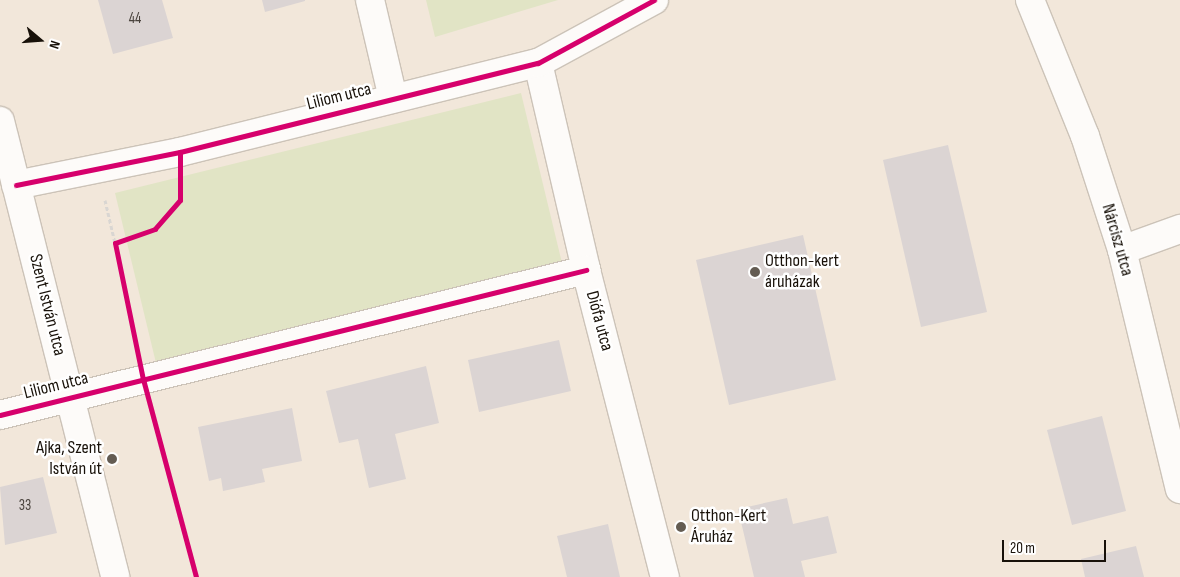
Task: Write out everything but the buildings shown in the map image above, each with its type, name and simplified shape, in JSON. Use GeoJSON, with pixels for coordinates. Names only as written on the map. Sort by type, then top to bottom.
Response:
{"type":"FeatureCollection","features":[{"type":"Feature","properties":{"kind":"street"},"geometry":{"type":"LineString","coordinates":[[370,0],[393,98]]}},
{"type":"Feature","properties":{"kind":"street","name":"Liliom utca"},"geometry":{"type":"LineString","coordinates":[[16,186],[97,167],[180,152],[538,63],[654,0]]}},
{"type":"Feature","properties":{"kind":"street","name":"Nárcisz utca"},"geometry":{"type":"LineString","coordinates":[[1030,0],[1086,136],[1122,250],[1180,489]]}},
{"type":"Feature","properties":{"kind":"street","name":"Diófa utca"},"geometry":{"type":"LineString","coordinates":[[538,63],[586,270],[665,577]]}},
{"type":"Feature","properties":{"kind":"street","name":"Szent István utca"},"geometry":{"type":"LineString","coordinates":[[0,121],[115,577]]}},
{"type":"Feature","properties":{"kind":"street"},"geometry":{"type":"LineString","coordinates":[[1122,250],[1180,229]]}},
{"type":"Feature","properties":{"kind":"street","name":"Liliom utca"},"geometry":{"type":"LineString","coordinates":[[0,415],[70,396],[586,270]]}},
{"type":"Feature","properties":{"kind":"path"},"geometry":{"type":"LineString","coordinates":[[97,167],[117,252]]}},
{"type":"Feature","properties":{"kind":"path"},"geometry":{"type":"LineString","coordinates":[[115,243],[123,240]]}},
{"type":"Feature","properties":{"kind":"green space"},"geometry":{"type":"Polygon","coordinates":[[[426,0],[558,0],[435,37],[426,0]]]}},
{"type":"Feature","properties":{"kind":"green space"},"geometry":{"type":"Polygon","coordinates":[[[521,93],[562,263],[156,363],[115,193],[521,93]]]}},
{"type":"Feature","properties":{"kind":"cycle path"},"geometry":{"type":"LineString","coordinates":[[16,185],[180,152],[538,63],[654,0]]}},
{"type":"Feature","properties":{"kind":"cycle path"},"geometry":{"type":"LineString","coordinates":[[180,152],[180,200],[155,229],[115,243],[143,379],[196,577]]}},
{"type":"Feature","properties":{"kind":"cycle path"},"geometry":{"type":"LineString","coordinates":[[0,415],[586,270]]}},
{"type":"Feature","properties":{"kind":"place","name":"Otthon-kert áruházak"},"geometry":{"type":"Point","coordinates":[755,272]}},
{"type":"Feature","properties":{"kind":"place","name":"Ajka, Szent István út"},"geometry":{"type":"Point","coordinates":[112,459]}},
{"type":"Feature","properties":{"kind":"place","name":"Otthon-Kert Áruház"},"geometry":{"type":"Point","coordinates":[681,527]}}]}
